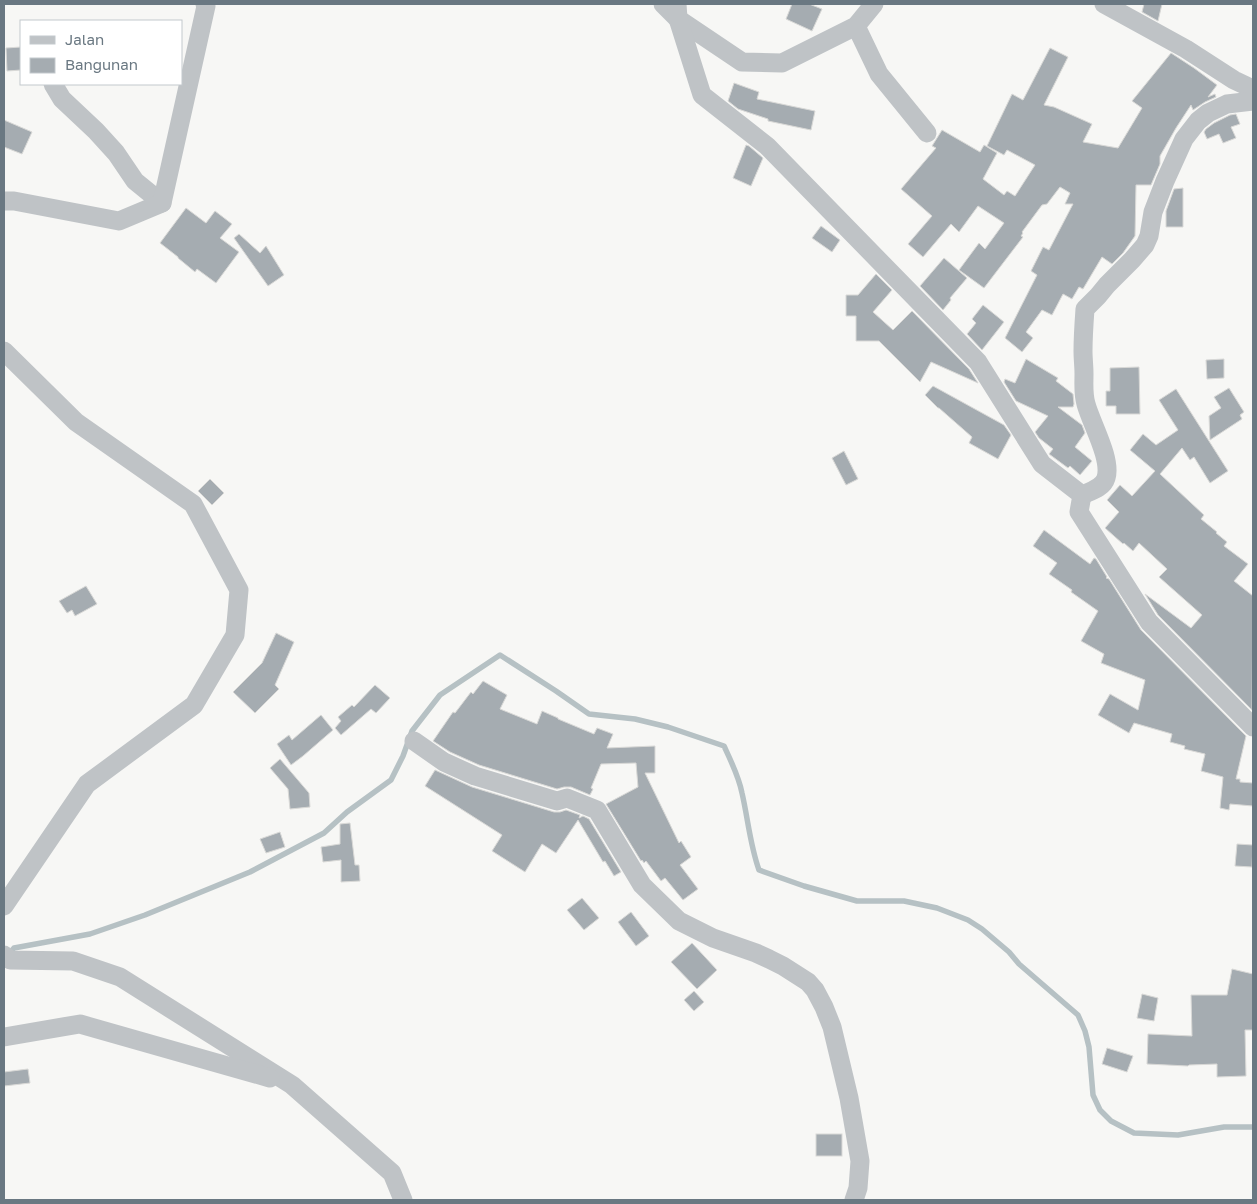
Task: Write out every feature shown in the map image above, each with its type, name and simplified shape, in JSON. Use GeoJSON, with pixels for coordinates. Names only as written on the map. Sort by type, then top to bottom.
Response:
{"type":"FeatureCollection","features":[{"type":"Feature","properties":{"kind":"street"},"geometry":{"type":"LineString","coordinates":[[162,203],[204,16],[205,4]]}},
{"type":"Feature","properties":{"kind":"street"},"geometry":{"type":"LineString","coordinates":[[664,4],[677,11],[742,62],[782,63],[856,26],[874,4]]}},
{"type":"Feature","properties":{"kind":"street"},"geometry":{"type":"LineString","coordinates":[[1104,4],[1186,49],[1234,80],[1253,89]]}},
{"type":"Feature","properties":{"kind":"street"},"geometry":{"type":"LineString","coordinates":[[677,11],[702,95],[767,146],[978,362],[1042,464],[1082,495]]}},
{"type":"Feature","properties":{"kind":"street"},"geometry":{"type":"LineString","coordinates":[[856,26],[880,74],[927,133]]}},
{"type":"Feature","properties":{"kind":"street"},"geometry":{"type":"LineString","coordinates":[[54,85],[62,99],[116,153],[135,181],[162,203]]}},
{"type":"Feature","properties":{"kind":"street"},"geometry":{"type":"LineString","coordinates":[[1082,495],[1102,486],[1107,473],[1105,459],[1086,406],[1083,390],[1085,309],[1145,246],[1149,236],[1153,212],[1165,181],[1184,139],[1198,121],[1208,113],[1227,104],[1253,101]]}},
{"type":"Feature","properties":{"kind":"street"},"geometry":{"type":"LineString","coordinates":[[4,201],[14,201],[118,221],[162,203]]}},
{"type":"Feature","properties":{"kind":"street"},"geometry":{"type":"LineString","coordinates":[[4,351],[76,422],[193,504],[239,590],[235,635],[194,705],[87,784],[4,906]]}},
{"type":"Feature","properties":{"kind":"street"},"geometry":{"type":"LineString","coordinates":[[1082,495],[1079,512],[1149,622],[1253,727]]}},
{"type":"Feature","properties":{"kind":"street"},"geometry":{"type":"LineString","coordinates":[[414,742],[444,762],[476,776],[557,800],[567,798],[597,810],[642,885],[678,921],[714,938],[762,956],[783,966],[808,982],[815,990],[832,1027],[849,1098],[860,1161],[858,1188],[854,1200]]}},
{"type":"Feature","properties":{"kind":"street"},"geometry":{"type":"LineString","coordinates":[[4,955],[10,960],[74,961],[120,977],[292,1085],[392,1173],[403,1200]]}},
{"type":"Feature","properties":{"kind":"street"},"geometry":{"type":"LineString","coordinates":[[4,1037],[80,1024],[292,1085]]}},
{"type":"Feature","properties":{"kind":"building"},"geometry":{"type":"Polygon","coordinates":[[[792,4],[809,4],[822,9],[812,31],[786,19],[792,4]]]}},
{"type":"Feature","properties":{"kind":"building"},"geometry":{"type":"Polygon","coordinates":[[[1144,4],[1162,4],[1158,21],[1142,12],[1144,4]]]}},
{"type":"Feature","properties":{"kind":"building"},"geometry":{"type":"Polygon","coordinates":[[[20,47],[20,70],[7,71],[6,48],[20,47]]]}},
{"type":"Feature","properties":{"kind":"building"},"geometry":{"type":"Polygon","coordinates":[[[1050,48],[1068,57],[1044,105],[1054,107],[1092,124],[1083,142],[1118,148],[1142,108],[1132,101],[1171,53],[1217,85],[1208,97],[1215,94],[1216,97],[1193,110],[1191,105],[1160,156],[1160,164],[1151,185],[1136,185],[1135,236],[1123,253],[1112,264],[1102,257],[1083,289],[1079,287],[1072,299],[1063,294],[1052,315],[1042,310],[1026,332],[1033,338],[1022,352],[1005,338],[1037,275],[1031,271],[1043,247],[1049,250],[1073,204],[1065,204],[1070,193],[1060,187],[1047,204],[1042,205],[1022,232],[1021,236],[1023,237],[984,288],[959,270],[979,243],[985,249],[1004,223],[978,206],[959,232],[951,224],[923,257],[908,244],[932,216],[901,189],[936,148],[932,146],[942,130],[980,152],[984,145],[997,153],[983,179],[1004,195],[1007,191],[1015,196],[1035,165],[1007,150],[1004,155],[987,146],[1012,94],[1023,100],[1050,48]]]}},
{"type":"Feature","properties":{"kind":"building"},"geometry":{"type":"Polygon","coordinates":[[[734,83],[759,92],[757,99],[815,111],[811,130],[768,121],[768,119],[738,109],[728,101],[734,83]]]}},
{"type":"Feature","properties":{"kind":"building"},"geometry":{"type":"Polygon","coordinates":[[[1236,114],[1240,124],[1231,127],[1236,138],[1223,143],[1219,134],[1207,139],[1204,132],[1206,129],[1230,115],[1236,114]]]}},
{"type":"Feature","properties":{"kind":"building"},"geometry":{"type":"Polygon","coordinates":[[[4,120],[32,132],[22,154],[4,147],[4,120]]]}},
{"type":"Feature","properties":{"kind":"building"},"geometry":{"type":"Polygon","coordinates":[[[746,145],[763,158],[751,186],[733,178],[746,145]]]}},
{"type":"Feature","properties":{"kind":"building"},"geometry":{"type":"Polygon","coordinates":[[[1183,188],[1183,227],[1166,227],[1166,211],[1174,189],[1183,188]]]}},
{"type":"Feature","properties":{"kind":"building"},"geometry":{"type":"Polygon","coordinates":[[[186,208],[206,223],[215,211],[232,224],[220,238],[239,252],[216,283],[197,269],[195,272],[160,243],[186,208]]]}},
{"type":"Feature","properties":{"kind":"building"},"geometry":{"type":"Polygon","coordinates":[[[821,226],[840,240],[832,252],[812,238],[821,226]]]}},
{"type":"Feature","properties":{"kind":"building"},"geometry":{"type":"Polygon","coordinates":[[[239,234],[260,253],[266,246],[284,275],[268,286],[234,238],[239,234]]]}},
{"type":"Feature","properties":{"kind":"building"},"geometry":{"type":"Polygon","coordinates":[[[944,258],[967,278],[950,298],[951,300],[943,310],[920,286],[944,258]]]}},
{"type":"Feature","properties":{"kind":"building"},"geometry":{"type":"Polygon","coordinates":[[[876,274],[892,290],[873,312],[893,330],[912,311],[969,369],[978,383],[931,362],[920,382],[879,341],[856,341],[856,316],[846,316],[846,295],[858,295],[876,274]]]}},
{"type":"Feature","properties":{"kind":"building"},"geometry":{"type":"Polygon","coordinates":[[[983,305],[1004,322],[982,350],[967,334],[976,323],[972,319],[983,305]]]}},
{"type":"Feature","properties":{"kind":"building"},"geometry":{"type":"Polygon","coordinates":[[[1026,359],[1058,378],[1056,381],[1073,394],[1073,407],[1058,407],[1082,425],[1085,433],[1075,447],[1092,461],[1080,475],[1070,466],[1068,468],[1049,454],[1053,449],[1039,438],[1035,432],[1048,416],[1016,401],[1004,382],[1005,379],[1015,383],[1026,359]]]}},
{"type":"Feature","properties":{"kind":"building"},"geometry":{"type":"Polygon","coordinates":[[[1224,359],[1224,378],[1207,379],[1206,360],[1224,359]]]}},
{"type":"Feature","properties":{"kind":"building"},"geometry":{"type":"Polygon","coordinates":[[[1139,367],[1140,414],[1116,414],[1116,406],[1106,406],[1106,391],[1110,391],[1110,368],[1139,367]]]}},
{"type":"Feature","properties":{"kind":"building"},"geometry":{"type":"Polygon","coordinates":[[[933,386],[1004,425],[1011,435],[998,459],[969,443],[972,437],[925,395],[933,386]]]}},
{"type":"Feature","properties":{"kind":"building"},"geometry":{"type":"Polygon","coordinates":[[[1229,388],[1244,412],[1240,415],[1242,419],[1210,440],[1209,416],[1221,408],[1214,397],[1229,388]]]}},
{"type":"Feature","properties":{"kind":"building"},"geometry":{"type":"Polygon","coordinates":[[[1176,389],[1228,471],[1210,483],[1194,457],[1190,460],[1182,448],[1160,474],[1204,515],[1201,519],[1227,542],[1224,546],[1248,564],[1234,581],[1253,596],[1252,710],[1158,615],[1145,594],[1191,628],[1202,615],[1159,577],[1167,569],[1139,543],[1133,551],[1105,528],[1119,512],[1107,500],[1120,485],[1132,496],[1155,471],[1130,450],[1143,434],[1156,445],[1178,430],[1159,400],[1176,389]]]}},
{"type":"Feature","properties":{"kind":"building"},"geometry":{"type":"Polygon","coordinates":[[[844,451],[858,479],[846,485],[832,458],[844,451]]]}},
{"type":"Feature","properties":{"kind":"building"},"geometry":{"type":"Polygon","coordinates":[[[210,479],[224,493],[212,505],[198,491],[210,479]]]}},
{"type":"Feature","properties":{"kind":"building"},"geometry":{"type":"Polygon","coordinates":[[[1044,530],[1090,564],[1094,558],[1096,559],[1106,578],[1109,579],[1141,630],[1246,736],[1236,779],[1240,779],[1240,782],[1253,783],[1253,806],[1230,804],[1229,810],[1220,808],[1223,777],[1201,771],[1205,754],[1184,749],[1185,746],[1170,742],[1172,734],[1134,723],[1129,733],[1098,715],[1110,694],[1138,710],[1145,680],[1101,663],[1104,654],[1081,641],[1098,611],[1049,574],[1057,563],[1033,546],[1044,530]]]}},
{"type":"Feature","properties":{"kind":"building"},"geometry":{"type":"Polygon","coordinates":[[[86,586],[97,604],[75,616],[72,610],[67,613],[59,601],[86,586]]]}},
{"type":"Feature","properties":{"kind":"building"},"geometry":{"type":"Polygon","coordinates":[[[276,633],[294,642],[275,685],[279,689],[255,713],[233,692],[262,663],[276,633]]]}},
{"type":"Feature","properties":{"kind":"building"},"geometry":{"type":"Polygon","coordinates":[[[483,681],[507,695],[500,709],[537,724],[542,711],[594,734],[597,728],[613,734],[607,748],[655,746],[655,773],[645,773],[679,843],[681,841],[691,857],[680,865],[698,889],[683,900],[665,878],[661,881],[646,861],[644,863],[641,861],[606,804],[638,787],[636,763],[601,764],[590,795],[571,787],[557,789],[479,765],[450,752],[433,741],[453,712],[455,713],[471,692],[473,694],[483,681]]]}},
{"type":"Feature","properties":{"kind":"building"},"geometry":{"type":"Polygon","coordinates":[[[375,685],[390,698],[376,713],[371,709],[341,735],[335,728],[341,721],[338,717],[352,705],[354,707],[375,685]]]}},
{"type":"Feature","properties":{"kind":"building"},"geometry":{"type":"Polygon","coordinates":[[[321,715],[333,730],[291,765],[277,744],[289,735],[292,740],[321,715]]]}},
{"type":"Feature","properties":{"kind":"building"},"geometry":{"type":"Polygon","coordinates":[[[280,759],[309,793],[310,807],[290,809],[288,789],[270,768],[280,759]]]}},
{"type":"Feature","properties":{"kind":"building"},"geometry":{"type":"Polygon","coordinates":[[[435,770],[472,787],[554,812],[566,810],[580,815],[579,818],[583,816],[589,819],[621,872],[614,876],[605,861],[603,862],[578,820],[556,853],[542,844],[525,872],[492,851],[502,835],[425,786],[435,770]]]}},
{"type":"Feature","properties":{"kind":"building"},"geometry":{"type":"Polygon","coordinates":[[[350,823],[355,865],[359,865],[360,881],[341,882],[341,860],[323,862],[321,847],[340,844],[340,824],[350,823]]]}},
{"type":"Feature","properties":{"kind":"building"},"geometry":{"type":"Polygon","coordinates":[[[280,832],[285,847],[266,853],[260,839],[280,832]]]}},
{"type":"Feature","properties":{"kind":"building"},"geometry":{"type":"Polygon","coordinates":[[[1237,844],[1253,845],[1252,867],[1235,866],[1237,844]]]}},
{"type":"Feature","properties":{"kind":"building"},"geometry":{"type":"Polygon","coordinates":[[[582,898],[599,918],[584,930],[567,910],[582,898]]]}},
{"type":"Feature","properties":{"kind":"building"},"geometry":{"type":"Polygon","coordinates":[[[631,912],[649,936],[636,946],[618,922],[631,912]]]}},
{"type":"Feature","properties":{"kind":"building"},"geometry":{"type":"Polygon","coordinates":[[[692,943],[717,970],[697,989],[671,962],[692,943]]]}},
{"type":"Feature","properties":{"kind":"building"},"geometry":{"type":"Polygon","coordinates":[[[1232,969],[1253,974],[1253,1030],[1245,1030],[1246,1076],[1217,1077],[1217,1064],[1188,1066],[1147,1064],[1148,1034],[1192,1036],[1191,995],[1227,995],[1232,969]]]}},
{"type":"Feature","properties":{"kind":"building"},"geometry":{"type":"Polygon","coordinates":[[[694,991],[704,1002],[694,1011],[684,1000],[694,991]]]}},
{"type":"Feature","properties":{"kind":"building"},"geometry":{"type":"Polygon","coordinates":[[[1142,994],[1158,998],[1154,1021],[1137,1018],[1142,994]]]}},
{"type":"Feature","properties":{"kind":"building"},"geometry":{"type":"Polygon","coordinates":[[[1107,1048],[1133,1056],[1127,1072],[1102,1064],[1107,1048]]]}},
{"type":"Feature","properties":{"kind":"building"},"geometry":{"type":"Polygon","coordinates":[[[28,1069],[30,1083],[4,1086],[4,1072],[28,1069]]]}},
{"type":"Feature","properties":{"kind":"building"},"geometry":{"type":"Polygon","coordinates":[[[816,1134],[842,1134],[842,1156],[816,1156],[816,1134]]]}},
{"type":"Feature","properties":{"kind":"waterway"},"geometry":{"type":"LineString","coordinates":[[9,954],[14,948],[90,934],[145,915],[250,872],[324,833],[347,812],[391,780],[403,756],[412,731],[440,695],[500,655],[589,714],[635,719],[668,727],[724,746],[741,787],[751,842],[759,870],[804,886],[857,901],[904,901],[937,908],[968,920],[982,929],[1078,1015],[1089,1047],[1093,1095],[1100,1110],[1111,1121],[1134,1133],[1178,1135],[1224,1127],[1253,1127]]}}]}
